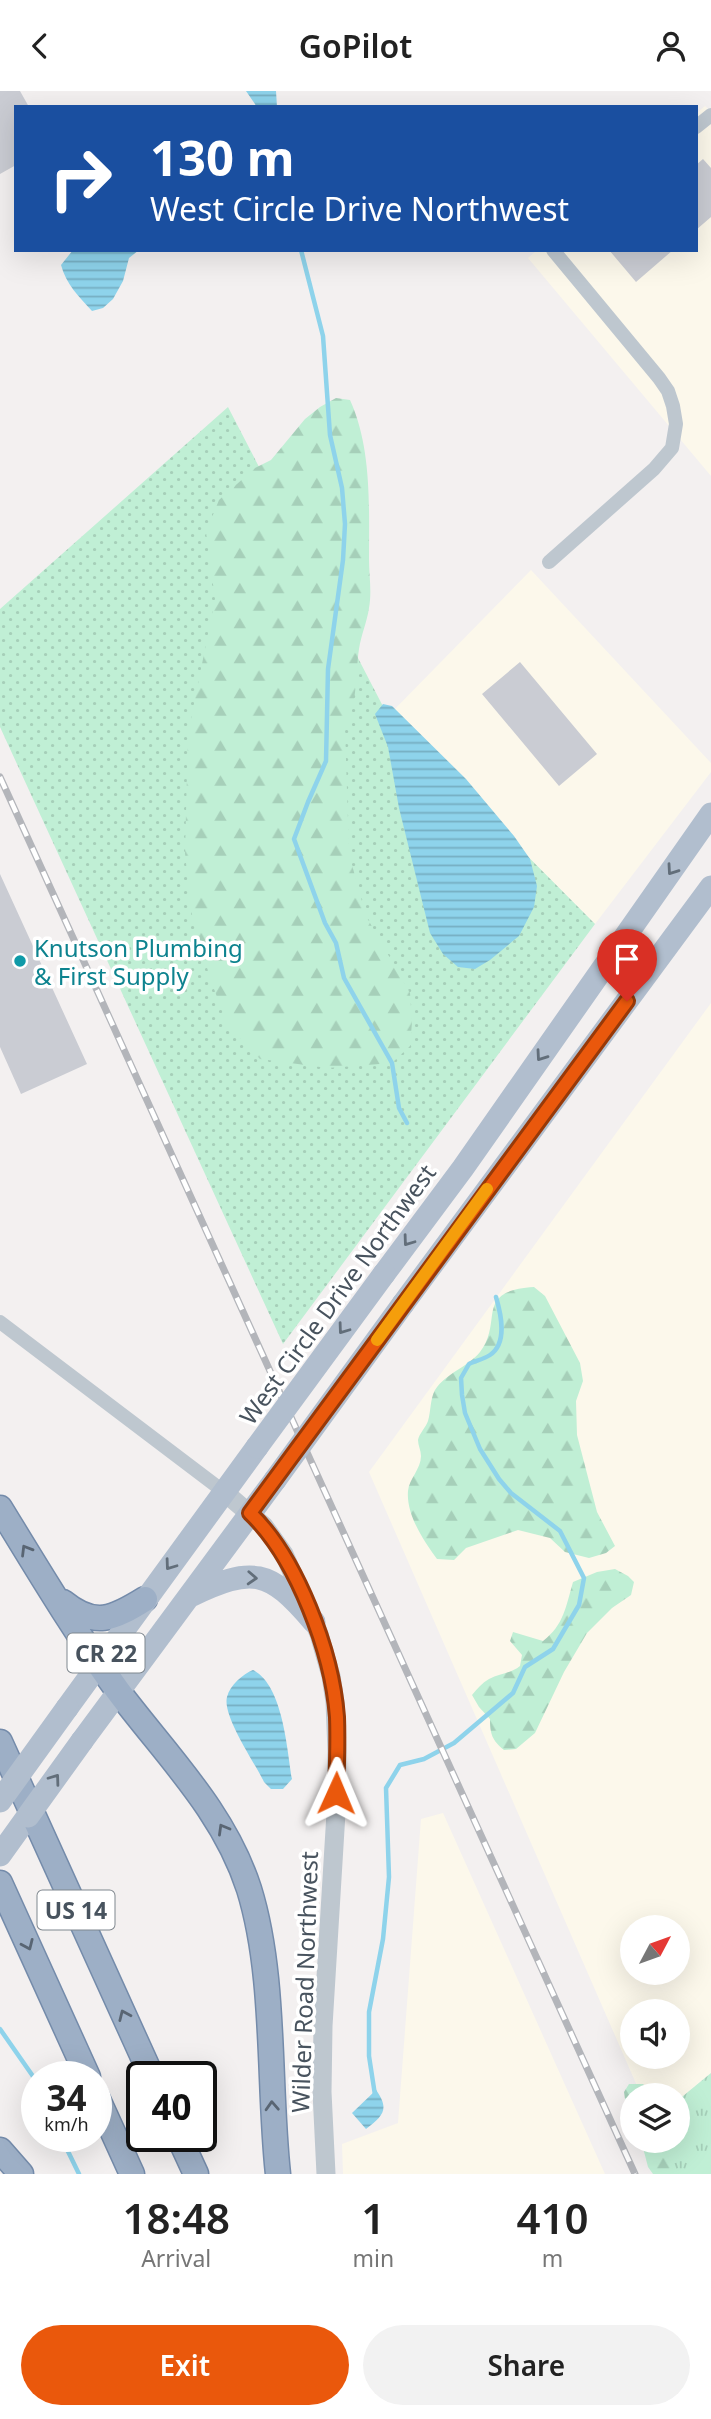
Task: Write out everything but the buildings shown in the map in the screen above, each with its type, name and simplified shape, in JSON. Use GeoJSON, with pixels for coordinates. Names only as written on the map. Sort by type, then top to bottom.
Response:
{"type":"FeatureCollection","features":[{"type":"Feature","properties":{"kind":"highway"},"geometry":{"type":"LineString","coordinates":[[0,1508],[51,1592],[99,1663],[209,1806],[227,1836],[250,1891],[263,1959],[278,2174]]}},
{"type":"Feature","properties":{"kind":"highway"},"geometry":{"type":"LineString","coordinates":[[51,1592],[75,1612],[94,1619],[116,1615],[145,1599]]}},
{"type":"Feature","properties":{"kind":"highway","name":"US 14"},"geometry":{"type":"LineString","coordinates":[[0,1742],[145,2061]]}},
{"type":"Feature","properties":{"kind":"highway","name":"US 14"},"geometry":{"type":"LineString","coordinates":[[0,1883],[81,2061]]}},
{"type":"Feature","properties":{"kind":"highway"},"geometry":{"type":"LineString","coordinates":[[112,2130],[132,2174]]}},
{"type":"Feature","properties":{"kind":"highway"},"geometry":{"type":"LineString","coordinates":[[0,2150],[21,2174]]}},
{"type":"Feature","properties":{"kind":"highway"},"geometry":{"type":"LineString","coordinates":[[186,2152],[196,2174]]}},
{"type":"Feature","properties":{"kind":"main road","name":"West Circle Drive Northwest"},"geometry":{"type":"LineString","coordinates":[[0,1801],[223,1491],[463,1168],[711,814]]}},
{"type":"Feature","properties":{"kind":"main road","name":"CR 22"},"geometry":{"type":"LineString","coordinates":[[0,1855],[711,887]]}},
{"type":"Feature","properties":{"kind":"main road"},"geometry":{"type":"LineString","coordinates":[[187,1597],[225,1580],[252,1576],[285,1590],[314,1622]]}},
{"type":"Feature","properties":{"kind":"street"},"geometry":{"type":"LineString","coordinates":[[549,562],[654,468],[672,448],[676,424],[670,398],[659,378],[555,252]]}},
{"type":"Feature","properties":{"kind":"street"},"geometry":{"type":"LineString","coordinates":[[0,1322],[223,1491]]}},
{"type":"Feature","properties":{"kind":"street","name":"Wilder Road Northwest"},"geometry":{"type":"LineString","coordinates":[[223,1491],[264,1526],[284,1554],[325,1653],[337,1718],[334,1854],[323,2026],[322,2092],[326,2174]]}},
{"type":"Feature","properties":{"kind":"shaded area"},"geometry":{"type":"Polygon","coordinates":[[[705,106],[711,112],[711,476],[528,258],[535,252],[698,252],[698,112],[705,106]]]}},
{"type":"Feature","properties":{"kind":"shaded area"},"geometry":{"type":"Polygon","coordinates":[[[531,570],[711,763],[711,772],[595,924],[388,716],[531,570]]]}},
{"type":"Feature","properties":{"kind":"shaded area"},"geometry":{"type":"Polygon","coordinates":[[[711,1003],[711,2073],[690,2090],[690,2083],[636,2083],[630,2069],[690,2069],[690,1999],[620,1999],[620,2047],[369,1472],[711,1003]]]}},
{"type":"Feature","properties":{"kind":"shaded area"},"geometry":{"type":"Polygon","coordinates":[[[443,1813],[605,2174],[343,2174],[342,2144],[398,2123],[421,1819],[443,1813]]]}},
{"type":"Feature","properties":{"kind":"green space"},"geometry":{"type":"Polygon","coordinates":[[[336,398],[350,400],[357,419],[366,458],[369,499],[370,602],[359,649],[354,699],[345,728],[349,854],[366,916],[410,993],[412,1022],[410,1046],[392,1063],[328,1068],[260,1059],[227,1024],[210,978],[191,911],[185,853],[188,734],[215,599],[206,532],[219,500],[255,468],[271,460],[305,419],[336,398]]]}},
{"type":"Feature","properties":{"kind":"green space"},"geometry":{"type":"Polygon","coordinates":[[[228,407],[388,716],[595,924],[283,1344],[0,727],[0,609],[228,407]]]}},
{"type":"Feature","properties":{"kind":"green space"},"geometry":{"type":"Polygon","coordinates":[[[534,1287],[545,1296],[580,1363],[583,1381],[576,1401],[577,1435],[597,1512],[615,1546],[606,1553],[589,1558],[565,1552],[550,1538],[518,1530],[466,1548],[454,1560],[437,1559],[417,1527],[408,1500],[409,1487],[420,1461],[418,1440],[428,1421],[433,1394],[445,1379],[480,1352],[487,1340],[496,1301],[503,1294],[534,1287]]]}},
{"type":"Feature","properties":{"kind":"green space"},"geometry":{"type":"Polygon","coordinates":[[[615,1569],[634,1582],[631,1595],[612,1608],[587,1633],[564,1672],[535,1733],[516,1749],[504,1750],[492,1736],[490,1719],[472,1695],[489,1679],[520,1666],[522,1655],[510,1641],[513,1632],[543,1641],[560,1622],[573,1582],[597,1572],[615,1569]]]}},
{"type":"Feature","properties":{"kind":"green space"},"geometry":{"type":"Polygon","coordinates":[[[711,2073],[711,2174],[677,2174],[667,2153],[690,2153],[690,2090],[711,2073]]]}},
{"type":"Feature","properties":{"kind":"green space"},"geometry":{"type":"Polygon","coordinates":[[[644,2153],[671,2153],[683,2174],[653,2174],[644,2153]]]}},
{"type":"Feature","properties":{"kind":"water"},"geometry":{"type":"Polygon","coordinates":[[[246,91],[276,91],[277,105],[256,105],[246,91]]]}},
{"type":"Feature","properties":{"kind":"water"},"geometry":{"type":"Polygon","coordinates":[[[71,252],[136,252],[129,258],[123,281],[113,299],[103,308],[92,311],[70,284],[61,265],[71,252]]]}},
{"type":"Feature","properties":{"kind":"water"},"geometry":{"type":"Polygon","coordinates":[[[383,704],[392,706],[466,779],[530,859],[537,886],[534,907],[519,936],[475,969],[458,967],[443,954],[430,933],[399,808],[388,747],[375,714],[383,704]]]}},
{"type":"Feature","properties":{"kind":"water"},"geometry":{"type":"Polygon","coordinates":[[[253,1670],[271,1689],[282,1719],[292,1779],[283,1789],[271,1789],[264,1782],[229,1716],[229,1693],[241,1677],[253,1670]]]}},
{"type":"Feature","properties":{"kind":"water"},"geometry":{"type":"Polygon","coordinates":[[[376,2090],[383,2102],[383,2112],[366,2129],[352,2113],[376,2090]]]}},
{"type":"Feature","properties":{"kind":"waterway"},"geometry":{"type":"LineString","coordinates":[[302,252],[323,336],[330,435],[342,488],[345,524],[343,560],[328,669],[326,761],[294,839],[325,923],[336,943],[344,978],[392,1063],[399,1108],[407,1123]]}},
{"type":"Feature","properties":{"kind":"waterway"},"geometry":{"type":"LineString","coordinates":[[375,2095],[369,2056],[369,2012],[383,1939],[389,1877],[386,1788],[400,1765],[424,1759],[454,1743],[513,1693],[525,1667],[553,1649],[579,1605],[584,1578],[560,1531],[511,1493],[499,1479],[480,1449],[465,1413],[461,1378],[469,1364],[496,1350],[501,1336],[496,1297]]}},
{"type":"Feature","properties":{"kind":"waterway"},"geometry":{"type":"LineString","coordinates":[[0,2029],[22,2061]]}},
{"type":"Feature","properties":{"kind":"waterway"},"geometry":{"type":"LineString","coordinates":[[68,2152],[79,2174]]}},
{"type":"Feature","properties":{"kind":"railway"},"geometry":{"type":"LineString","coordinates":[[0,777],[635,2174]]}},
{"type":"Feature","properties":{"kind":"slow traffic"},"geometry":{"type":"LineString","coordinates":[[377,1340],[487,1189]]}},
{"type":"Feature","properties":{"kind":"place","name":"Knutson Plumbing & First Supply"},"geometry":{"type":"Point","coordinates":[20,961]}},
{"type":"Feature","properties":{"kind":"route"},"geometry":{"type":"LineString","coordinates":[[336,1793],[337,1718],[325,1653],[284,1554],[264,1526],[250,1513],[627,1001]]}}]}
